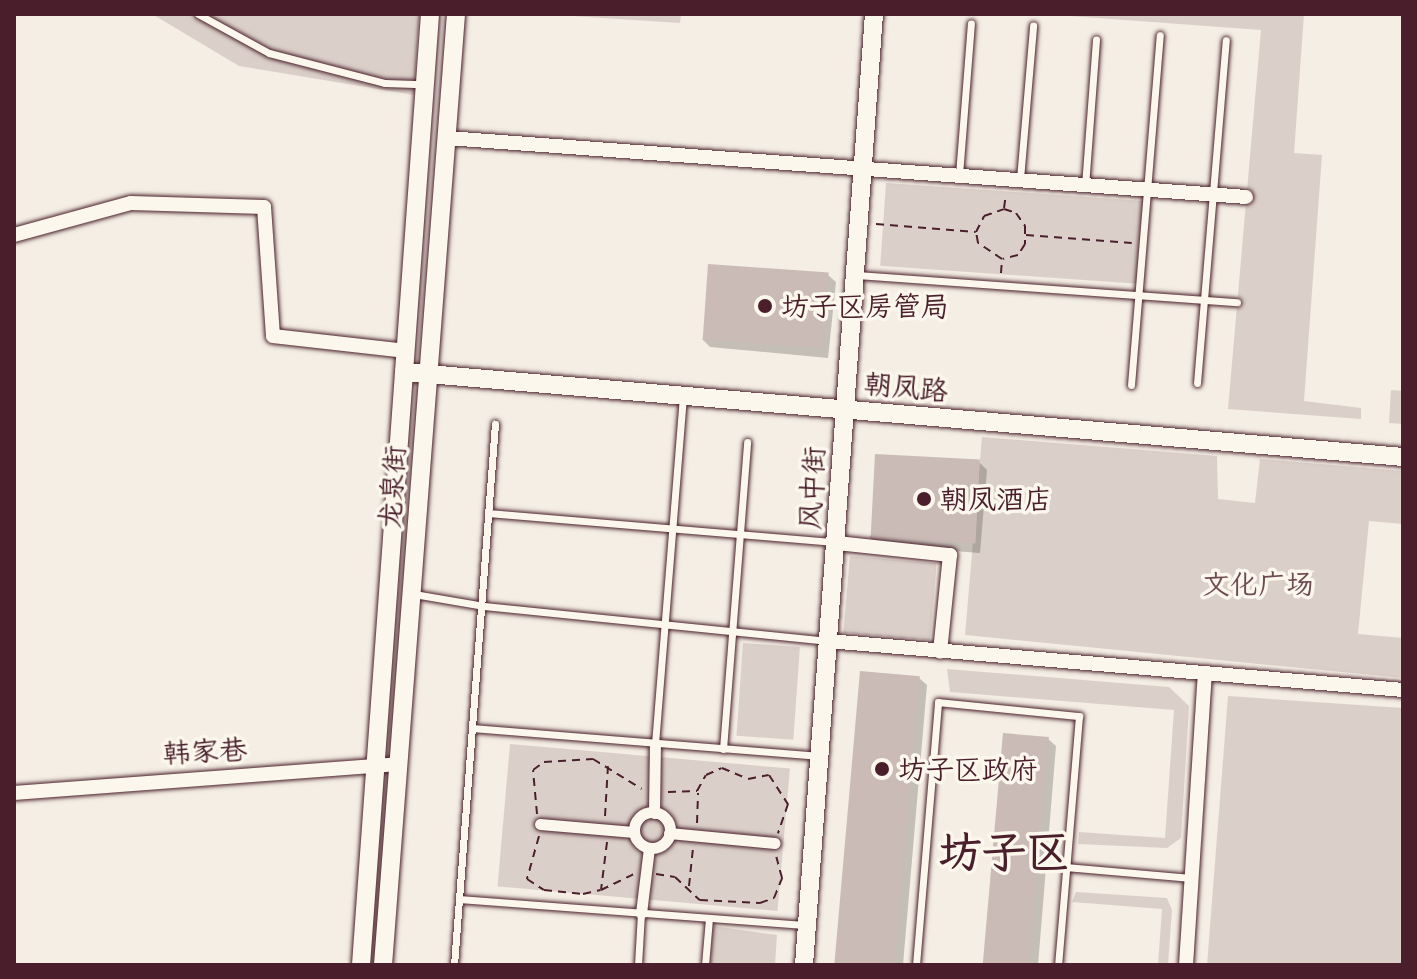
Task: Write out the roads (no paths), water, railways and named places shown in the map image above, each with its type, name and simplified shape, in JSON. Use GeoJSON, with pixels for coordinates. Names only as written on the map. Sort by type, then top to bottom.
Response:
{"type":"FeatureCollection","features":[{"type":"Feature","properties":{"kind":"street","name":"龙泉街"},"geometry":{"type":"LineString","coordinates":[[361,965],[430,14]]}},
{"type":"Feature","properties":{"kind":"street","name":"龙泉街"},"geometry":{"type":"LineString","coordinates":[[383,965],[456,14]]}},
{"type":"Feature","properties":{"kind":"street","name":"风中街"},"geometry":{"type":"LineString","coordinates":[[804,965],[874,14]]}},
{"type":"Feature","properties":{"kind":"street"},"geometry":{"type":"LineString","coordinates":[[447,138],[1246,197]]}},
{"type":"Feature","properties":{"kind":"street"},"geometry":{"type":"LineString","coordinates":[[14,235],[131,203],[264,207],[273,336],[406,351]]}},
{"type":"Feature","properties":{"kind":"street","name":"朝凤路"},"geometry":{"type":"LineString","coordinates":[[404,372],[1403,457]]}},
{"type":"Feature","properties":{"kind":"street"},"geometry":{"type":"LineString","coordinates":[[837,543],[950,555],[940,651]]}},
{"type":"Feature","properties":{"kind":"street"},"geometry":{"type":"LineString","coordinates":[[828,641],[1403,690]]}},
{"type":"Feature","properties":{"kind":"street"},"geometry":{"type":"LineString","coordinates":[[1186,965],[1205,674]]}},
{"type":"Feature","properties":{"kind":"street"},"geometry":{"type":"LineString","coordinates":[[654,813],[655,744]]}},
{"type":"Feature","properties":{"kind":"street","name":"韩家巷"},"geometry":{"type":"LineString","coordinates":[[14,793],[398,764]]}},
{"type":"Feature","properties":{"kind":"street"},"geometry":{"type":"LineString","coordinates":[[634,832],[640,818],[654,813],[664,817],[669,833],[664,843],[649,848]]}},
{"type":"Feature","properties":{"kind":"street"},"geometry":{"type":"LineString","coordinates":[[540,824],[634,832],[649,848]]}},
{"type":"Feature","properties":{"kind":"street"},"geometry":{"type":"LineString","coordinates":[[669,833],[775,843]]}},
{"type":"Feature","properties":{"kind":"street"},"geometry":{"type":"LineString","coordinates":[[641,913],[649,848]]}},
{"type":"Feature","properties":{"kind":"lane"},"geometry":{"type":"LineString","coordinates":[[198,14],[269,53],[385,83],[425,85]]}},
{"type":"Feature","properties":{"kind":"lane"},"geometry":{"type":"LineString","coordinates":[[959,177],[971,23]]}},
{"type":"Feature","properties":{"kind":"lane"},"geometry":{"type":"LineString","coordinates":[[1014,181],[1033,26]]}},
{"type":"Feature","properties":{"kind":"lane"},"geometry":{"type":"LineString","coordinates":[[1131,385],[1141,295],[1160,35]]}},
{"type":"Feature","properties":{"kind":"lane"},"geometry":{"type":"LineString","coordinates":[[1085,186],[1096,39]]}},
{"type":"Feature","properties":{"kind":"lane"},"geometry":{"type":"LineString","coordinates":[[1197,383],[1226,40]]}},
{"type":"Feature","properties":{"kind":"lane"},"geometry":{"type":"LineString","coordinates":[[855,275],[1237,302]]}},
{"type":"Feature","properties":{"kind":"lane"},"geometry":{"type":"LineString","coordinates":[[655,744],[662,622],[683,396]]}},
{"type":"Feature","properties":{"kind":"lane"},"geometry":{"type":"LineString","coordinates":[[454,965],[484,606],[495,424]]}},
{"type":"Feature","properties":{"kind":"lane"},"geometry":{"type":"LineString","coordinates":[[723,749],[747,442]]}},
{"type":"Feature","properties":{"kind":"lane"},"geometry":{"type":"LineString","coordinates":[[488,513],[837,543]]}},
{"type":"Feature","properties":{"kind":"lane"},"geometry":{"type":"LineString","coordinates":[[412,593],[484,606],[828,641]]}},
{"type":"Feature","properties":{"kind":"lane"},"geometry":{"type":"LineString","coordinates":[[916,965],[938,702],[1079,716],[1058,965]]}},
{"type":"Feature","properties":{"kind":"lane"},"geometry":{"type":"LineString","coordinates":[[472,728],[819,756]]}},
{"type":"Feature","properties":{"kind":"lane"},"geometry":{"type":"LineString","coordinates":[[1066,867],[1191,878]]}},
{"type":"Feature","properties":{"kind":"lane"},"geometry":{"type":"LineString","coordinates":[[459,899],[807,926]]}},
{"type":"Feature","properties":{"kind":"lane"},"geometry":{"type":"LineString","coordinates":[[638,965],[641,913]]}},
{"type":"Feature","properties":{"kind":"lane"},"geometry":{"type":"LineString","coordinates":[[705,965],[709,918]]}},
{"type":"Feature","properties":{"kind":"place","name":"坊子区房管局"},"geometry":{"type":"Point","coordinates":[765,306]}},
{"type":"Feature","properties":{"kind":"place","name":"朝凤酒店"},"geometry":{"type":"Point","coordinates":[924,499]}},
{"type":"Feature","properties":{"kind":"place","name":"坊子区政府"},"geometry":{"type":"Point","coordinates":[882,769]}},
{"type":"Feature","properties":{"kind":"district","name":"坊子区"},"geometry":{"type":"Point","coordinates":[1004,851]}},
{"type":"Feature","properties":{"kind":"park label","name":"文化广场"},"geometry":{"type":"Point","coordinates":[1258,584]}}]}
